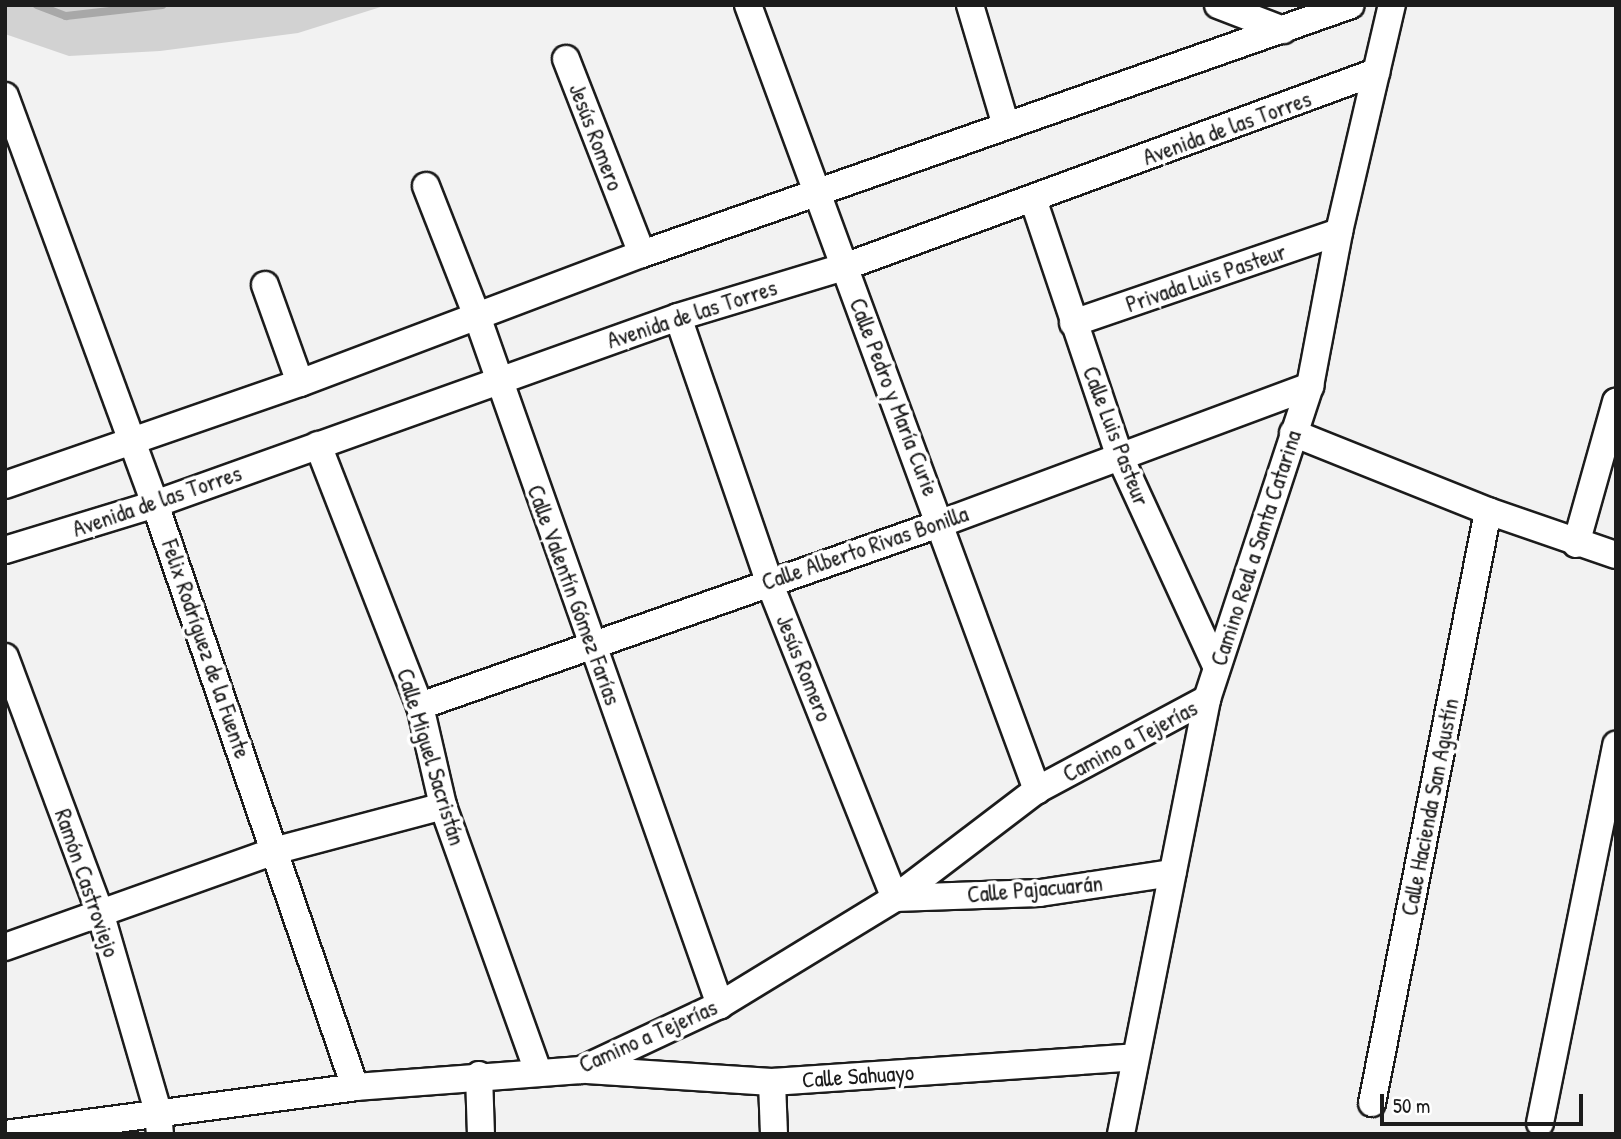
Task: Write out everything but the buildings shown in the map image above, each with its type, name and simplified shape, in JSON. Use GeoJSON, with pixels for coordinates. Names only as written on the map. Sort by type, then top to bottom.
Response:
{"type":"FeatureCollection","features":[{"type":"Feature","properties":{"kind":"street","name":"Calle Pedro y María Curie"},"geometry":{"type":"LineString","coordinates":[[748,5],[815,192],[942,523],[1037,790]]}},
{"type":"Feature","properties":{"kind":"street"},"geometry":{"type":"LineString","coordinates":[[970,5],[1006,126]]}},
{"type":"Feature","properties":{"kind":"street"},"geometry":{"type":"LineString","coordinates":[[1218,5],[1255,12],[1283,30]]}},
{"type":"Feature","properties":{"kind":"street"},"geometry":{"type":"LineString","coordinates":[[5,485],[300,383],[815,192],[1350,5]]}},
{"type":"Feature","properties":{"kind":"street","name":"Camino Real a Santa Catarina"},"geometry":{"type":"LineString","coordinates":[[1121,1134],[1207,699],[1310,386],[1339,232],[1392,5]]}},
{"type":"Feature","properties":{"kind":"street","name":"Jesús Romero"},"geometry":{"type":"LineString","coordinates":[[566,59],[642,254]]}},
{"type":"Feature","properties":{"kind":"street","name":"Avenida de las Torres"},"geometry":{"type":"LineString","coordinates":[[5,550],[156,504],[496,379],[678,317],[844,267],[1376,72]]}},
{"type":"Feature","properties":{"kind":"street","name":"Felix Rodríguez de la Fuente"},"geometry":{"type":"LineString","coordinates":[[5,96],[156,504],[277,850],[355,1087]]}},
{"type":"Feature","properties":{"kind":"street","name":"Calle Valentín Gómez Farías"},"geometry":{"type":"LineString","coordinates":[[426,186],[477,316],[496,379],[720,1005]]}},
{"type":"Feature","properties":{"kind":"street","name":"Calle Luis Pasteur"},"geometry":{"type":"LineString","coordinates":[[1033,199],[1119,455],[1216,666]]}},
{"type":"Feature","properties":{"kind":"street","name":"Privada Luis Pasteur"},"geometry":{"type":"LineString","coordinates":[[1073,323],[1339,232]]}},
{"type":"Feature","properties":{"kind":"street"},"geometry":{"type":"LineString","coordinates":[[265,285],[300,383]]}},
{"type":"Feature","properties":{"kind":"street","name":"Jesús Romero"},"geometry":{"type":"LineString","coordinates":[[678,317],[769,582],[895,898]]}},
{"type":"Feature","properties":{"kind":"street","name":"Calle Alberto Rivas Bonilla"},"geometry":{"type":"LineString","coordinates":[[420,706],[942,523],[1310,386]]}},
{"type":"Feature","properties":{"kind":"street"},"geometry":{"type":"LineString","coordinates":[[1576,544],[1612,430],[1616,402]]}},
{"type":"Feature","properties":{"kind":"street"},"geometry":{"type":"LineString","coordinates":[[1293,433],[1488,511],[1576,544],[1616,555]]}},
{"type":"Feature","properties":{"kind":"street","name":"Calle Miguel Sacristán"},"geometry":{"type":"LineString","coordinates":[[318,445],[420,706],[443,806],[538,1071]]}},
{"type":"Feature","properties":{"kind":"street","name":"Calle Hacienda San Agustín"},"geometry":{"type":"LineString","coordinates":[[1372,1103],[1488,511]]}},
{"type":"Feature","properties":{"kind":"street","name":"Ramón Castroviejo"},"geometry":{"type":"LineString","coordinates":[[5,657],[100,912],[159,1123]]}},
{"type":"Feature","properties":{"kind":"street","name":"Camino a Tejerías"},"geometry":{"type":"LineString","coordinates":[[5,1133],[159,1123],[355,1087],[479,1075],[582,1070],[720,1005],[895,898],[1037,790],[1207,699]]}},
{"type":"Feature","properties":{"kind":"street"},"geometry":{"type":"LineString","coordinates":[[1540,1122],[1616,745]]}},
{"type":"Feature","properties":{"kind":"street"},"geometry":{"type":"LineString","coordinates":[[5,947],[277,850],[443,806]]}},
{"type":"Feature","properties":{"kind":"street","name":"Calle Pajacuarán"},"geometry":{"type":"LineString","coordinates":[[895,898],[1040,893],[1173,873]]}},
{"type":"Feature","properties":{"kind":"street","name":"Calle Sahuayo"},"geometry":{"type":"LineString","coordinates":[[582,1070],[772,1082],[1135,1057]]}},
{"type":"Feature","properties":{"kind":"street"},"geometry":{"type":"LineString","coordinates":[[479,1075],[481,1134]]}},
{"type":"Feature","properties":{"kind":"street"},"geometry":{"type":"LineString","coordinates":[[772,1082],[774,1134]]}},
{"type":"Feature","properties":{"kind":"shaded area"},"geometry":{"type":"Polygon","coordinates":[[[5,5],[387,5],[298,33],[160,51],[69,56],[5,34],[5,5]]]}},
{"type":"Feature","properties":{"kind":"waterway"},"geometry":{"type":"LineString","coordinates":[[37,5],[66,16],[162,5]]}}]}
